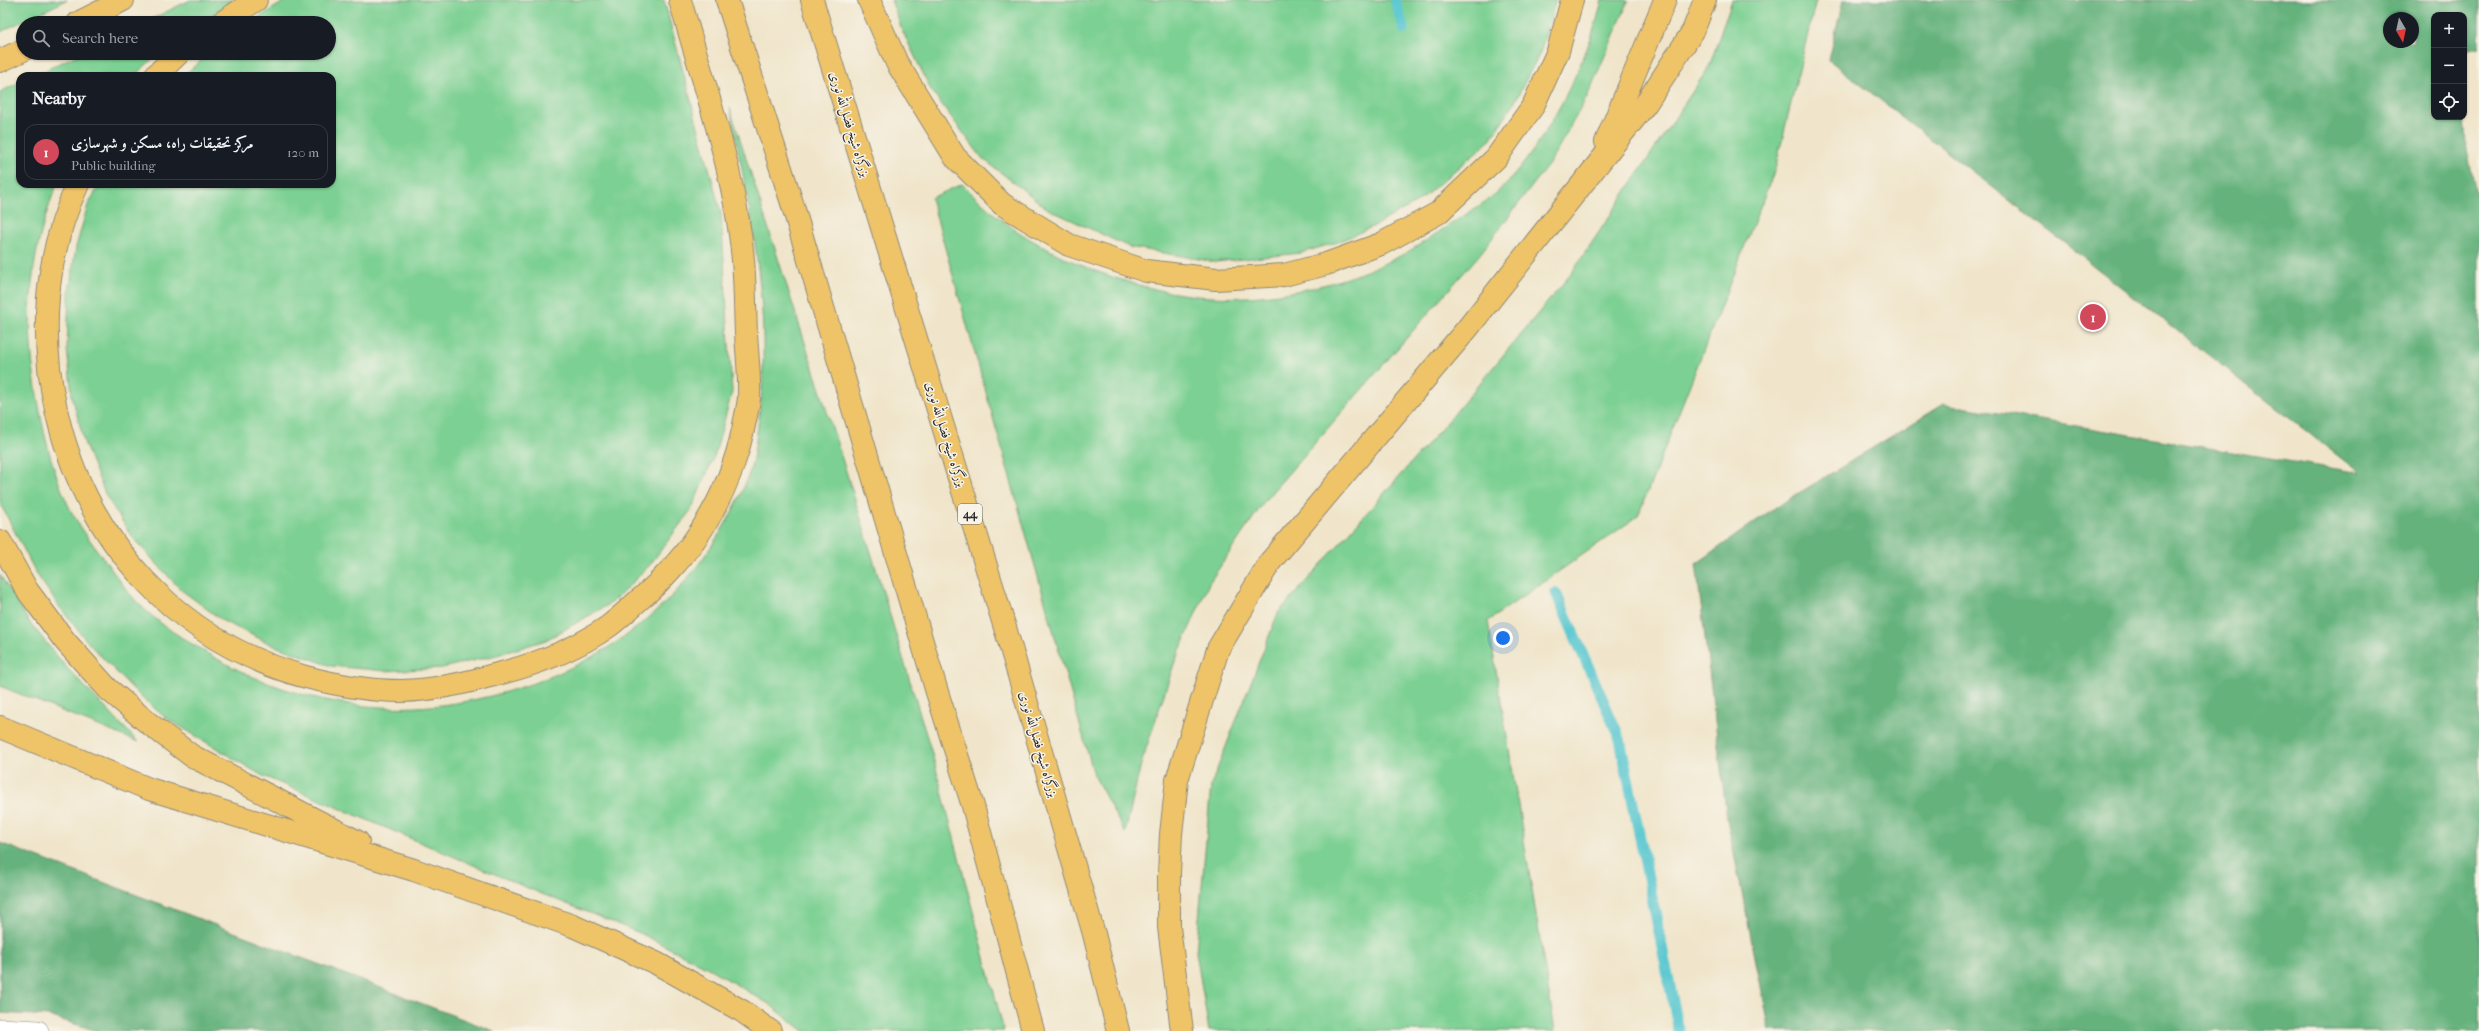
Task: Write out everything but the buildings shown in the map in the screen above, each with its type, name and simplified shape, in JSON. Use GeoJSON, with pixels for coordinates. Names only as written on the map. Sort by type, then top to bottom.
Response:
{"type":"FeatureCollection","features":[{"type":"Feature","properties":{"kind":"highway"},"geometry":{"type":"LineString","coordinates":[[92,16],[123,0]]}},
{"type":"Feature","properties":{"kind":"highway"},"geometry":{"type":"LineString","coordinates":[[232,16],[256,0]]}},
{"type":"Feature","properties":{"kind":"highway"},"geometry":{"type":"LineString","coordinates":[[76,188],[68,204],[54,256],[46,308],[48,362],[53,394],[64,441],[82,488],[122,555],[140,576],[169,605],[202,630],[242,653],[285,671],[341,686],[402,691],[461,684],[514,670],[566,650],[608,626],[672,570],[715,511],[736,460],[749,400],[743,258],[731,184],[680,0]]}},
{"type":"Feature","properties":{"kind":"highway"},"geometry":{"type":"LineString","coordinates":[[727,0],[794,210],[937,692],[973,806],[1033,1031]]}},
{"type":"Feature","properties":{"kind":"highway","name":"بزرگراه شیخ فضل‌الله نوری"},"geometry":{"type":"LineString","coordinates":[[812,0],[1008,638],[1094,934],[1118,1031]]}},
{"type":"Feature","properties":{"kind":"highway"},"geometry":{"type":"LineString","coordinates":[[869,0],[897,63],[942,138],[955,157],[1002,204],[1069,245],[1146,271],[1216,279],[1284,275],[1326,264],[1381,244],[1438,213],[1496,158],[1533,106],[1558,51],[1572,0]]}},
{"type":"Feature","properties":{"kind":"highway"},"geometry":{"type":"LineString","coordinates":[[1594,171],[1665,0]]}},
{"type":"Feature","properties":{"kind":"highway"},"geometry":{"type":"LineString","coordinates":[[1182,1031],[1169,927],[1171,834],[1177,780],[1218,650],[1270,562],[1467,329],[1645,105],[1692,31],[1705,0]]}},
{"type":"Feature","properties":{"kind":"highway"},"geometry":{"type":"LineString","coordinates":[[0,61],[16,53]]}},
{"type":"Feature","properties":{"kind":"highway"},"geometry":{"type":"LineString","coordinates":[[159,72],[172,60]]}},
{"type":"Feature","properties":{"kind":"highway"},"geometry":{"type":"LineString","coordinates":[[0,541],[27,590],[65,641],[108,689],[147,722],[192,756],[414,870]]}},
{"type":"Feature","properties":{"kind":"highway"},"geometry":{"type":"LineString","coordinates":[[0,727],[149,789],[414,870],[573,926],[635,954],[742,1011],[770,1031]]}},
{"type":"Feature","properties":{"kind":"lane"},"geometry":{"type":"LineString","coordinates":[[0,1029],[38,1031]]}},
{"type":"Feature","properties":{"kind":"green space"},"geometry":{"type":"Polygon","coordinates":[[[1,0],[67,0],[34,16],[16,16],[16,24],[0,32],[1,0]]]}},
{"type":"Feature","properties":{"kind":"green space"},"geometry":{"type":"Polygon","coordinates":[[[190,0],[234,0],[210,16],[158,16],[190,0]]]}},
{"type":"Feature","properties":{"kind":"green space"},"geometry":{"type":"Polygon","coordinates":[[[287,0],[664,0],[721,213],[732,392],[715,454],[691,510],[649,566],[613,602],[546,640],[497,655],[442,668],[386,671],[331,666],[275,646],[223,621],[180,589],[133,538],[106,496],[85,445],[72,396],[67,349],[69,292],[76,247],[88,205],[98,188],[336,188],[336,72],[188,72],[202,60],[336,60],[336,16],[261,16],[287,0]]]}},
{"type":"Feature","properties":{"kind":"green space"},"geometry":{"type":"Polygon","coordinates":[[[891,0],[1556,0],[1540,53],[1513,105],[1489,141],[1419,201],[1372,227],[1338,242],[1301,253],[1215,262],[1129,247],[1048,209],[982,158],[931,90],[902,30],[891,0]]]}},
{"type":"Feature","properties":{"kind":"green space"},"geometry":{"type":"Polygon","coordinates":[[[1602,0],[1629,0],[1587,97],[1549,164],[1480,254],[1266,499],[1209,583],[1174,664],[1141,764],[1125,833],[1094,775],[931,198],[962,184],[998,217],[1042,246],[1092,270],[1145,287],[1197,296],[1223,298],[1276,294],[1303,290],[1329,283],[1379,266],[1402,255],[1492,197],[1504,186],[1535,148],[1564,99],[1577,73],[1587,47],[1596,23],[1602,0]]]}},
{"type":"Feature","properties":{"kind":"green space"},"geometry":{"type":"Polygon","coordinates":[[[1732,0],[1816,0],[1775,169],[1638,516],[1488,621],[1555,1031],[1209,1031],[1196,952],[1211,785],[1278,613],[1449,420],[1571,274],[1709,67],[1732,0]]]}},
{"type":"Feature","properties":{"kind":"green space"},"geometry":{"type":"Polygon","coordinates":[[[1843,0],[2479,0],[2479,47],[2467,49],[2467,12],[2431,12],[2431,120],[2464,120],[2466,144],[2479,209],[2479,1031],[1770,1031],[1727,819],[1696,564],[1773,509],[1944,404],[2360,473],[1829,60],[1843,0]]]}},
{"type":"Feature","properties":{"kind":"green space"},"geometry":{"type":"Polygon","coordinates":[[[66,60],[151,60],[138,72],[41,72],[66,60]]]}},
{"type":"Feature","properties":{"kind":"green space"},"geometry":{"type":"Polygon","coordinates":[[[16,84],[16,188],[56,188],[39,239],[34,266],[30,321],[31,349],[34,377],[44,433],[55,473],[65,499],[83,531],[136,600],[160,623],[197,647],[235,668],[274,685],[313,697],[353,705],[394,707],[435,706],[477,699],[519,688],[565,670],[608,648],[647,619],[682,585],[703,559],[732,512],[752,464],[763,378],[763,339],[761,300],[752,223],[730,108],[853,493],[933,757],[1004,1031],[804,1031],[769,1004],[710,969],[642,934],[542,894],[261,775],[166,718],[142,698],[90,645],[58,605],[36,573],[0,503],[0,92],[16,84]]]}},
{"type":"Feature","properties":{"kind":"green space"},"geometry":{"type":"Polygon","coordinates":[[[0,575],[30,623],[66,667],[138,742],[0,686],[0,575]]]}},
{"type":"Feature","properties":{"kind":"green space"},"geometry":{"type":"Polygon","coordinates":[[[0,843],[494,1031],[97,1031],[49,1016],[0,1013],[0,843]]]}},
{"type":"Feature","properties":{"kind":"waterway"},"geometry":{"type":"LineString","coordinates":[[1395,0],[1404,29]]}},
{"type":"Feature","properties":{"kind":"waterway"},"geometry":{"type":"LineString","coordinates":[[1556,593],[1620,739],[1679,1031]]}},
{"type":"Feature","properties":{"kind":"place","name":"مرکز تحقیقات راه، مسکن و شهرسازی"},"geometry":{"type":"Point","coordinates":[2093,317]}}]}
